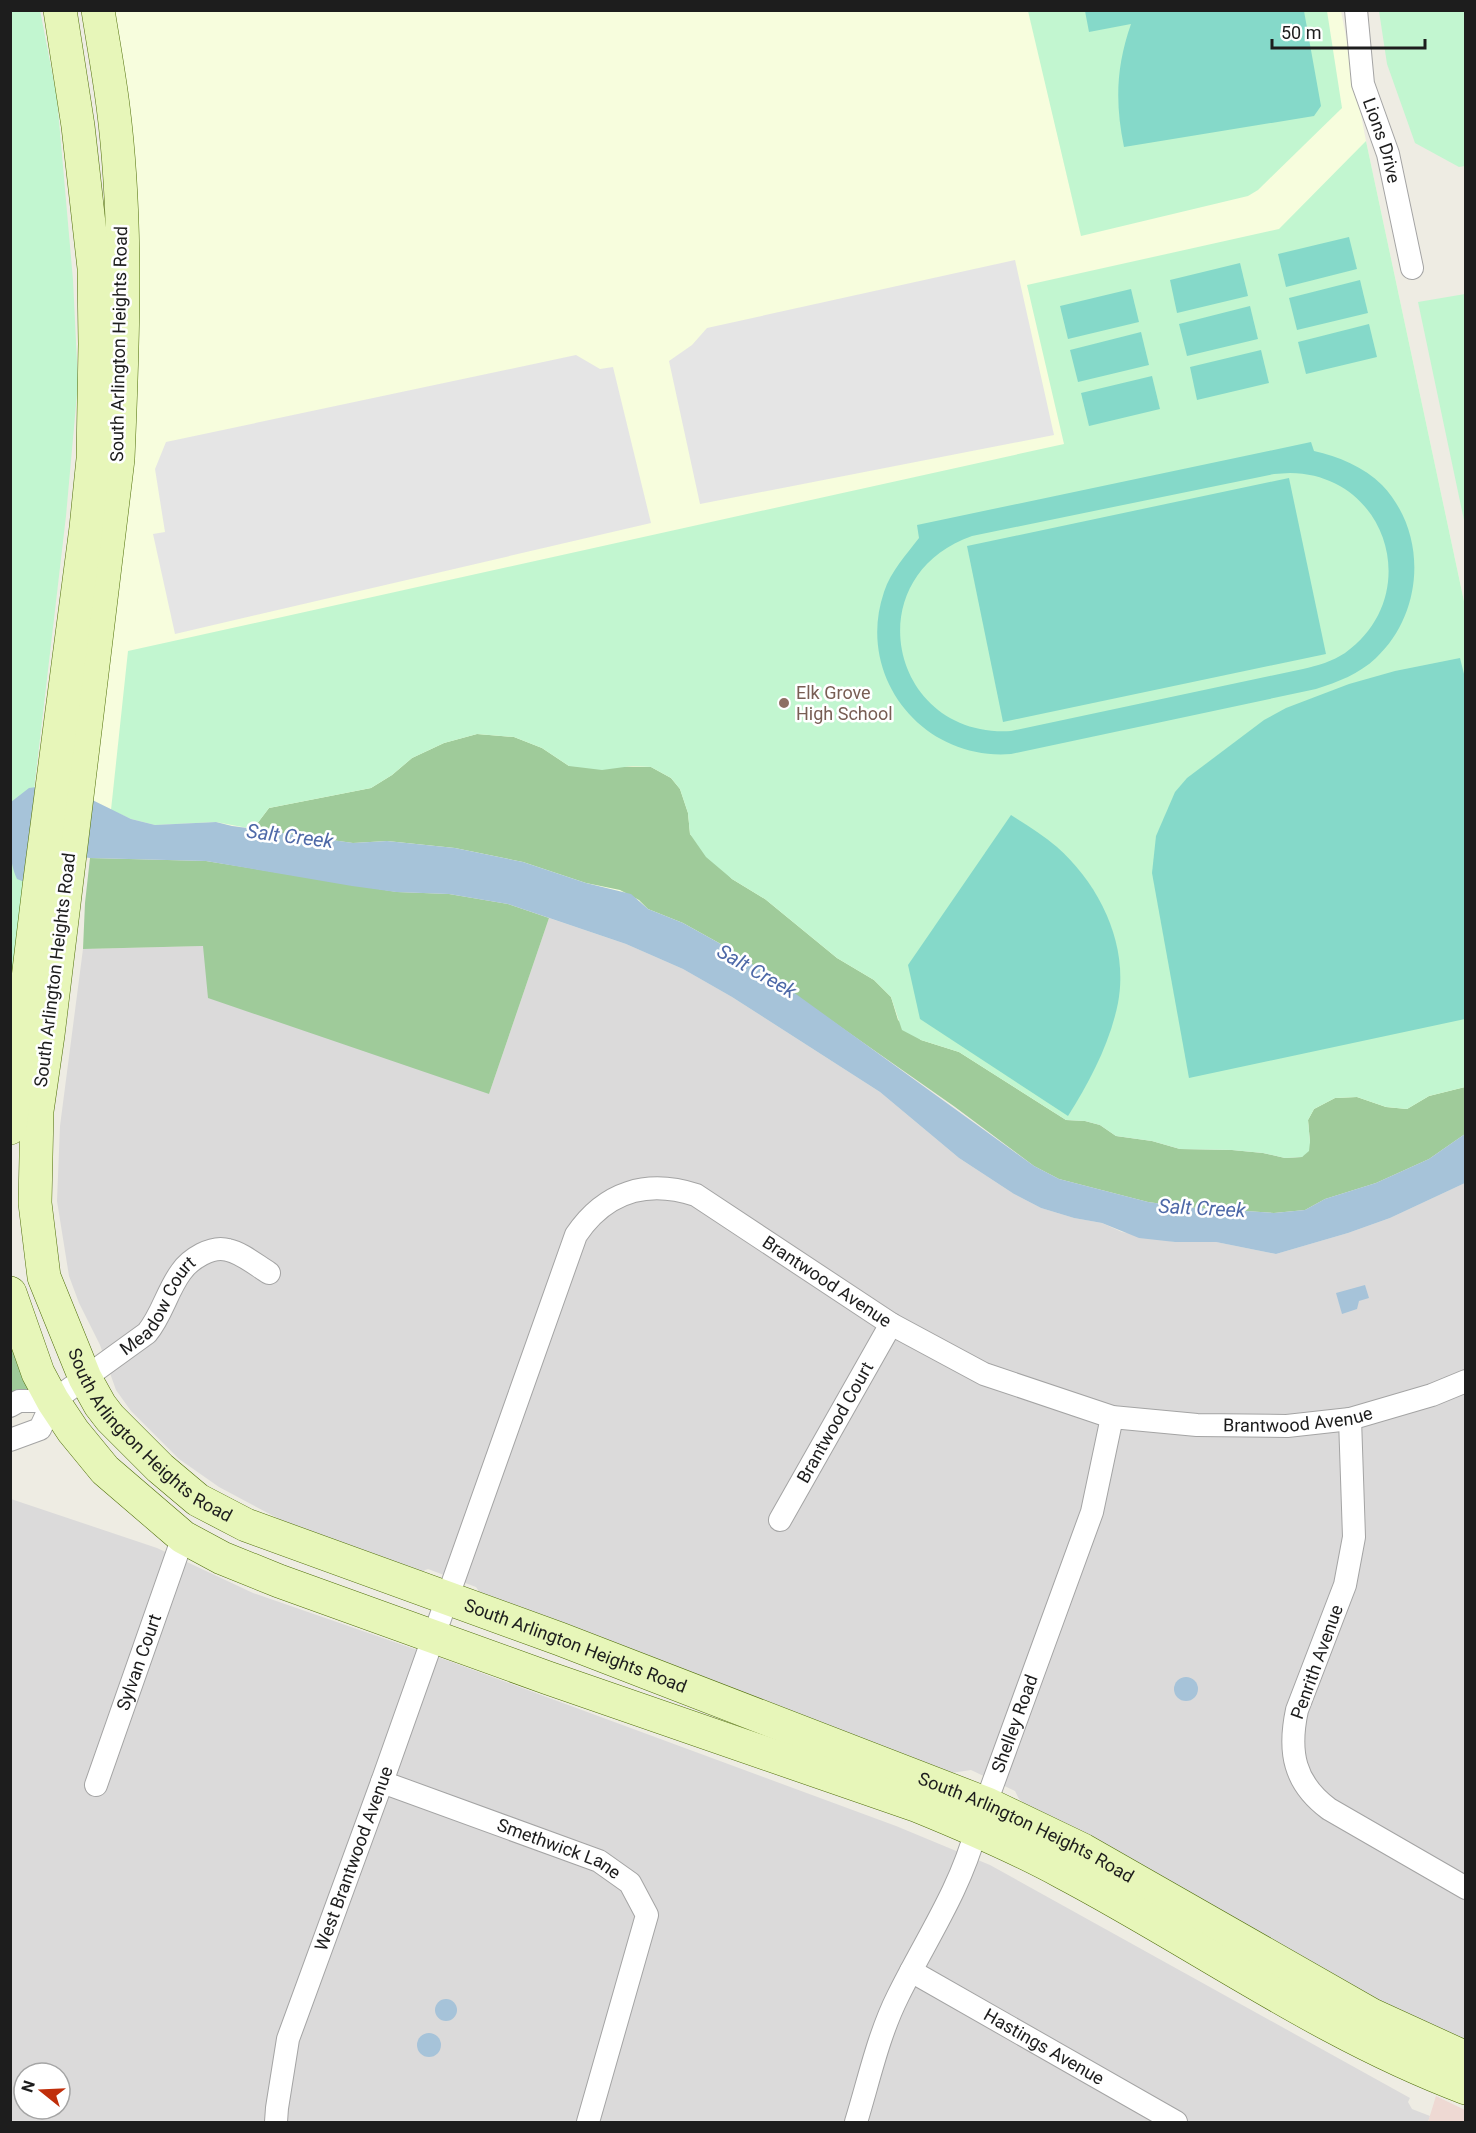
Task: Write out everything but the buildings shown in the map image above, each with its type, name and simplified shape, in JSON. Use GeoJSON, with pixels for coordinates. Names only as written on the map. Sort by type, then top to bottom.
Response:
{"type":"FeatureCollection","features":[{"type":"Feature","properties":{"kind":"main road","name":"South Arlington Heights Road"},"geometry":{"type":"LineString","coordinates":[[60,10],[89,209],[94,268],[95,345],[93,459],[67,773]]}},
{"type":"Feature","properties":{"kind":"main road","name":"South Arlington Heights Road"},"geometry":{"type":"LineString","coordinates":[[10,1128],[52,889],[67,773],[118,459],[123,362],[121,207],[113,107],[98,10]]}},
{"type":"Feature","properties":{"kind":"main road","name":"South Arlington Heights Road"},"geometry":{"type":"LineString","coordinates":[[52,889],[37,1111],[35,1203],[44,1277],[86,1378],[100,1405],[117,1426],[160,1468],[198,1500],[246,1525],[592,1651],[981,1817],[1083,1850],[1372,2015],[1466,2058]]}},
{"type":"Feature","properties":{"kind":"main road","name":"South Arlington Heights Road"},"geometry":{"type":"LineString","coordinates":[[10,1293],[38,1373],[73,1431],[105,1470],[183,1537],[222,1558],[279,1581],[548,1678],[918,1806],[981,1817],[1062,1872],[1288,2002],[1361,2041],[1466,2088]]}},
{"type":"Feature","properties":{"kind":"street","name":"Lions Drive"},"geometry":{"type":"LineString","coordinates":[[1356,10],[1363,84],[1388,154],[1412,268]]}},
{"type":"Feature","properties":{"kind":"street","name":"Brantwood Avenue"},"geometry":{"type":"LineString","coordinates":[[446,1598],[576,1235],[585,1223],[607,1203],[634,1191],[650,1188],[681,1190],[696,1195],[891,1324],[984,1374],[1112,1417],[1197,1425],[1287,1426],[1350,1419],[1432,1395],[1466,1382]]}},
{"type":"Feature","properties":{"kind":"street","name":"Meadow Court"},"geometry":{"type":"LineString","coordinates":[[53,1401],[147,1333],[158,1320],[181,1271],[205,1252],[219,1248],[231,1250],[269,1273]]}},
{"type":"Feature","properties":{"kind":"street","name":"Brantwood Court"},"geometry":{"type":"LineString","coordinates":[[780,1521],[891,1324]]}},
{"type":"Feature","properties":{"kind":"street"},"geometry":{"type":"LineString","coordinates":[[10,1406],[19,1401],[53,1401],[40,1429],[10,1440]]}},
{"type":"Feature","properties":{"kind":"street","name":"Shelley Road"},"geometry":{"type":"LineString","coordinates":[[856,2122],[884,2026],[957,1884],[970,1852],[1092,1512],[1112,1417]]}},
{"type":"Feature","properties":{"kind":"street","name":"Penrith Avenue"},"geometry":{"type":"LineString","coordinates":[[1350,1419],[1354,1537],[1345,1585],[1297,1710],[1293,1728],[1294,1757],[1304,1786],[1323,1804],[1435,1872],[1466,1888]]}},
{"type":"Feature","properties":{"kind":"street","name":"Sylvan Court"},"geometry":{"type":"LineString","coordinates":[[96,1785],[183,1537]]}},
{"type":"Feature","properties":{"kind":"street","name":"West Brantwood Avenue"},"geometry":{"type":"LineString","coordinates":[[276,2122],[288,2040],[446,1598]]}},
{"type":"Feature","properties":{"kind":"street","name":"Smethwick Lane"},"geometry":{"type":"LineString","coordinates":[[382,1782],[599,1861],[630,1883],[647,1915],[588,2122]]}},
{"type":"Feature","properties":{"kind":"street","name":"Hastings Avenue"},"geometry":{"type":"LineString","coordinates":[[911,1971],[1176,2122]]}},
{"type":"Feature","properties":{"kind":"shaded area"},"geometry":{"type":"Polygon","coordinates":[[[40,10],[57,98],[73,280],[78,383],[66,516],[11,987],[10,11],[40,10]]]}},
{"type":"Feature","properties":{"kind":"shaded area","name":"Elk Grove High School"},"geometry":{"type":"Polygon","coordinates":[[[108,11],[1341,11],[1366,141],[1465,606],[1465,1134],[955,1107],[789,989],[523,862],[232,826],[131,819],[91,800],[130,479],[108,11]]]}},
{"type":"Feature","properties":{"kind":"shaded area"},"geometry":{"type":"Polygon","coordinates":[[[1028,11],[1327,11],[1342,108],[1258,190],[1248,196],[1081,236],[1028,11]]]}},
{"type":"Feature","properties":{"kind":"shaded area"},"geometry":{"type":"Polygon","coordinates":[[[1085,11],[1304,11],[1321,106],[1314,116],[1124,147],[1119,115],[1118,85],[1122,55],[1131,24],[1089,32],[1085,11]]]}},
{"type":"Feature","properties":{"kind":"shaded area"},"geometry":{"type":"Polygon","coordinates":[[[1379,11],[1465,11],[1465,166],[1459,167],[1415,143],[1387,64],[1379,11]]]}},
{"type":"Feature","properties":{"kind":"shaded area"},"geometry":{"type":"Polygon","coordinates":[[[1366,141],[1465,606],[1465,1087],[1429,1096],[1407,1109],[1386,1107],[1357,1097],[1335,1098],[1314,1109],[1308,1120],[1309,1151],[1302,1157],[1285,1158],[1232,1150],[1180,1149],[1152,1141],[1116,1136],[1100,1125],[1085,1121],[1066,1120],[959,1052],[921,1040],[902,1030],[891,997],[874,980],[837,958],[765,899],[732,879],[706,857],[690,834],[688,813],[680,789],[671,778],[651,767],[632,766],[602,770],[569,766],[542,748],[514,737],[477,734],[444,743],[412,758],[392,775],[371,788],[269,808],[253,829],[216,822],[155,825],[131,819],[111,810],[128,651],[1064,444],[1027,285],[1279,229],[1366,141]]]}},
{"type":"Feature","properties":{"kind":"shaded area"},"geometry":{"type":"Polygon","coordinates":[[[1349,237],[1357,269],[1286,287],[1278,254],[1349,237]]]}},
{"type":"Feature","properties":{"kind":"shaded area"},"geometry":{"type":"Polygon","coordinates":[[[1015,260],[1054,435],[700,504],[669,361],[692,345],[707,328],[1015,260]]]}},
{"type":"Feature","properties":{"kind":"shaded area"},"geometry":{"type":"Polygon","coordinates":[[[1240,263],[1248,296],[1177,313],[1170,280],[1240,263]]]}},
{"type":"Feature","properties":{"kind":"shaded area"},"geometry":{"type":"Polygon","coordinates":[[[1360,280],[1368,313],[1297,330],[1289,298],[1360,280]]]}},
{"type":"Feature","properties":{"kind":"shaded area"},"geometry":{"type":"Polygon","coordinates":[[[1131,289],[1139,322],[1068,339],[1060,306],[1131,289]]]}},
{"type":"Feature","properties":{"kind":"shaded area"},"geometry":{"type":"Polygon","coordinates":[[[1465,294],[1465,525],[1418,302],[1465,294]]]}},
{"type":"Feature","properties":{"kind":"shaded area"},"geometry":{"type":"Polygon","coordinates":[[[1250,306],[1258,339],[1187,356],[1179,324],[1250,306]]]}},
{"type":"Feature","properties":{"kind":"shaded area"},"geometry":{"type":"Polygon","coordinates":[[[1369,324],[1377,357],[1306,374],[1298,342],[1369,324]]]}},
{"type":"Feature","properties":{"kind":"shaded area"},"geometry":{"type":"Polygon","coordinates":[[[1141,332],[1149,365],[1078,382],[1070,350],[1141,332]]]}},
{"type":"Feature","properties":{"kind":"shaded area"},"geometry":{"type":"Polygon","coordinates":[[[1261,350],[1269,383],[1197,400],[1190,367],[1261,350]]]}},
{"type":"Feature","properties":{"kind":"shaded area"},"geometry":{"type":"Polygon","coordinates":[[[576,355],[600,369],[613,367],[651,523],[175,634],[153,534],[165,532],[155,469],[166,442],[576,355]]]}},
{"type":"Feature","properties":{"kind":"shaded area"},"geometry":{"type":"Polygon","coordinates":[[[1152,376],[1160,409],[1089,426],[1081,393],[1152,376]]]}},
{"type":"Feature","properties":{"kind":"shaded area"},"geometry":{"type":"Polygon","coordinates":[[[1311,442],[1314,451],[1350,463],[1367,473],[1382,485],[1397,504],[1407,526],[1413,549],[1414,573],[1411,596],[1404,619],[1392,640],[1369,664],[1340,680],[1316,689],[1011,754],[979,753],[950,744],[924,728],[904,708],[888,682],[879,654],[878,624],[884,592],[895,570],[919,538],[917,525],[1311,442]],[[1290,473],[1274,474],[972,536],[935,556],[912,585],[901,618],[902,652],[915,683],[937,709],[970,726],[1011,731],[1303,669],[1335,658],[1345,653],[1370,629],[1384,601],[1389,571],[1384,542],[1372,515],[1351,494],[1324,479],[1290,473]]]}},
{"type":"Feature","properties":{"kind":"shaded area"},"geometry":{"type":"Polygon","coordinates":[[[1289,478],[1326,654],[1003,722],[967,546],[1289,478]]]}},
{"type":"Feature","properties":{"kind":"shaded area"},"geometry":{"type":"Polygon","coordinates":[[[1460,658],[1466,682],[1465,1019],[1189,1078],[1152,873],[1156,836],[1175,792],[1187,778],[1264,720],[1286,708],[1349,684],[1395,671],[1460,658]]]}},
{"type":"Feature","properties":{"kind":"shaded area"},"geometry":{"type":"Polygon","coordinates":[[[1011,815],[1041,834],[1072,862],[1098,898],[1115,938],[1120,981],[1118,1003],[1104,1047],[1068,1116],[920,1019],[908,965],[1011,815]]]}},
{"type":"Feature","properties":{"kind":"shaded area"},"geometry":{"type":"Polygon","coordinates":[[[549,918],[626,944],[683,969],[732,997],[880,1092],[959,1158],[1014,1194],[1041,1208],[1074,1218],[1102,1223],[1122,1232],[1175,1242],[1216,1242],[1276,1254],[1390,1218],[1465,1183],[1465,2044],[1406,2016],[1026,1805],[1015,1791],[971,1770],[951,1773],[480,1593],[476,1587],[428,1569],[420,1572],[279,1519],[219,1487],[179,1459],[131,1411],[116,1390],[100,1345],[79,1303],[69,1276],[57,1201],[60,1126],[83,949],[203,946],[489,1094],[549,918]]]}},
{"type":"Feature","properties":{"kind":"shaded area"},"geometry":{"type":"Polygon","coordinates":[[[11,1499],[157,1548],[253,1593],[449,1661],[896,1826],[990,1865],[1410,2098],[1408,2102],[1412,2109],[1430,2116],[1428,2122],[11,2122],[11,1499]]]}},
{"type":"Feature","properties":{"kind":"shaded area"},"geometry":{"type":"Polygon","coordinates":[[[1436,2096],[1465,2110],[1465,2122],[1428,2122],[1436,2096]]]}},
{"type":"Feature","properties":{"kind":"green space"},"geometry":{"type":"Polygon","coordinates":[[[477,734],[514,737],[542,748],[569,766],[651,767],[671,778],[680,789],[688,813],[690,834],[732,879],[765,899],[837,958],[874,980],[891,997],[898,1020],[921,1040],[959,1052],[1066,1120],[1085,1121],[1100,1125],[1116,1136],[1152,1141],[1180,1149],[1232,1150],[1285,1158],[1302,1157],[1310,1142],[1308,1120],[1314,1109],[1335,1098],[1357,1097],[1386,1107],[1407,1109],[1429,1096],[1465,1087],[1465,1134],[1429,1159],[1376,1183],[1325,1199],[1305,1210],[1274,1213],[1184,1207],[1148,1202],[1059,1179],[1034,1166],[955,1107],[728,948],[683,923],[648,909],[639,900],[620,890],[586,883],[523,862],[455,848],[387,841],[353,843],[253,829],[269,808],[371,788],[392,775],[412,758],[444,743],[477,734]]]}},
{"type":"Feature","properties":{"kind":"green space"},"geometry":{"type":"Polygon","coordinates":[[[90,858],[206,861],[397,892],[449,894],[508,904],[549,918],[489,1094],[208,998],[203,946],[83,949],[90,858]]]}},
{"type":"Feature","properties":{"kind":"green space"},"geometry":{"type":"Polygon","coordinates":[[[10,1293],[53,1401],[11,1409],[10,1293]]]}},
{"type":"Feature","properties":{"kind":"water","name":"Salt Creek"},"geometry":{"type":"Polygon","coordinates":[[[44,786],[74,791],[131,819],[155,825],[216,822],[353,843],[387,841],[455,848],[523,862],[586,883],[631,894],[648,909],[683,923],[728,948],[789,989],[1034,1166],[1059,1179],[1148,1202],[1184,1207],[1274,1213],[1305,1210],[1325,1199],[1376,1183],[1429,1159],[1465,1134],[1465,1183],[1390,1218],[1276,1254],[1216,1242],[1175,1242],[1139,1238],[1102,1223],[1074,1218],[1041,1208],[1014,1194],[959,1158],[880,1092],[732,997],[683,969],[626,944],[508,904],[449,894],[396,892],[352,886],[206,861],[90,858],[67,855],[27,883],[17,879],[10,851],[11,802],[29,788],[44,786]]]}},
{"type":"Feature","properties":{"kind":"water"},"geometry":{"type":"Polygon","coordinates":[[[1365,1285],[1369,1298],[1359,1301],[1357,1309],[1342,1314],[1336,1293],[1365,1285]]]}},
{"type":"Feature","properties":{"kind":"water"},"geometry":{"type":"Polygon","coordinates":[[[1186,1677],[1194,1681],[1198,1689],[1194,1697],[1186,1701],[1178,1697],[1174,1689],[1178,1681],[1186,1677]]]}},
{"type":"Feature","properties":{"kind":"water"},"geometry":{"type":"Polygon","coordinates":[[[446,1999],[454,2002],[457,2010],[454,2018],[446,2021],[438,2018],[435,2010],[438,2002],[446,1999]]]}},
{"type":"Feature","properties":{"kind":"water"},"geometry":{"type":"Polygon","coordinates":[[[429,2033],[437,2037],[441,2045],[437,2053],[429,2057],[421,2053],[417,2045],[421,2037],[429,2033]]]}},
{"type":"Feature","properties":{"kind":"place","name":"Elk Grove High School"},"geometry":{"type":"Point","coordinates":[784,703]}}]}
